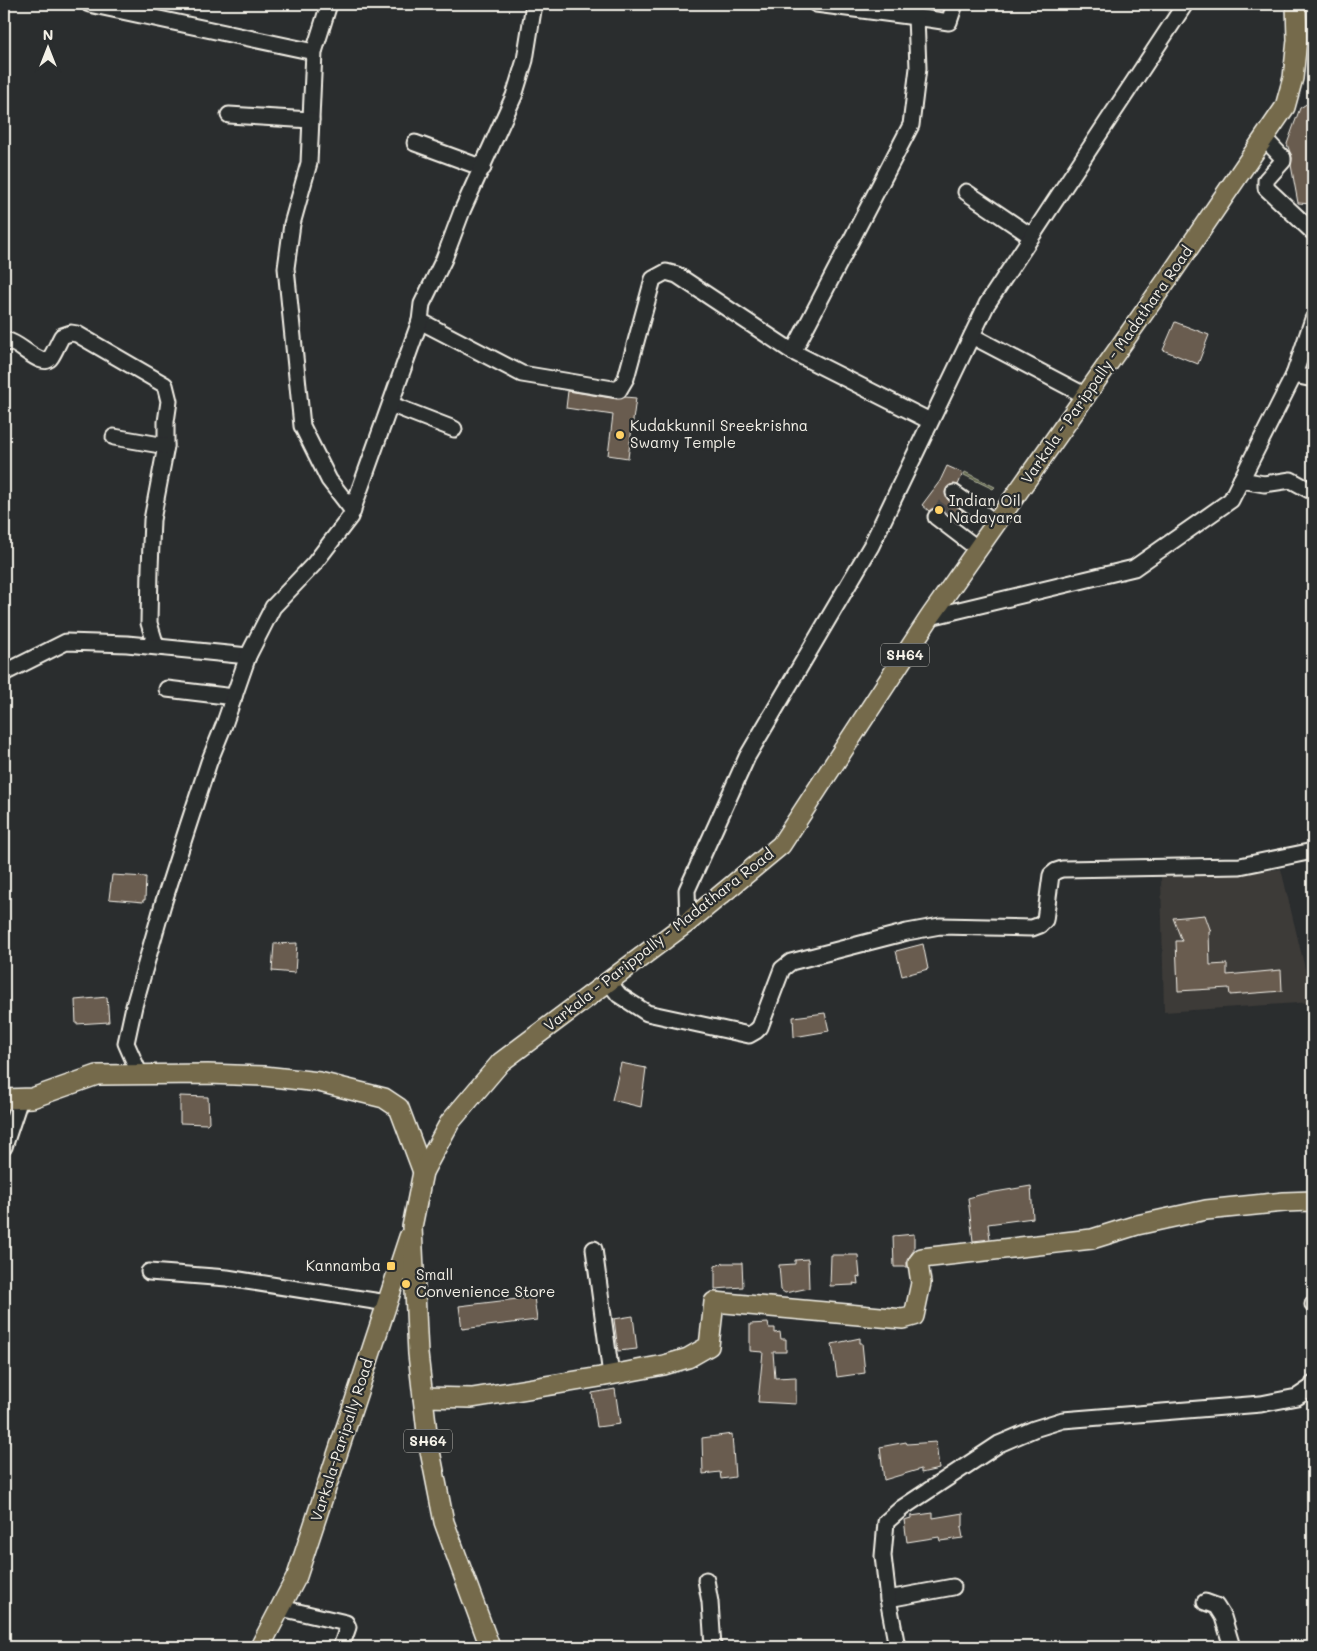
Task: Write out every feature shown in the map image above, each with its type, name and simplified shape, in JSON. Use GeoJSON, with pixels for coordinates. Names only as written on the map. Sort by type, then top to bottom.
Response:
{"type":"FeatureCollection","features":[{"type":"Feature","properties":{"kind":"main road","name":"Varkala - Parippally - Madathara Road"},"geometry":{"type":"LineString","coordinates":[[490,1647],[444,1522],[428,1441],[418,1354],[412,1227],[423,1172],[450,1122],[501,1062],[688,922],[781,844],[930,617],[1169,278],[1285,107],[1293,78],[1297,40],[1296,4]]}},
{"type":"Feature","properties":{"kind":"main road"},"geometry":{"type":"LineString","coordinates":[[12,1099],[32,1098],[97,1075],[208,1074],[264,1076],[319,1082],[384,1098],[399,1108],[423,1172]]}},
{"type":"Feature","properties":{"kind":"main road"},"geometry":{"type":"LineString","coordinates":[[423,1397],[472,1398],[611,1375],[688,1358],[709,1346],[714,1302],[902,1319],[914,1316],[921,1283],[918,1263],[922,1258],[1092,1239],[1137,1225],[1206,1210],[1313,1201]]}},
{"type":"Feature","properties":{"kind":"main road","name":"Varkala-Paripally Road"},"geometry":{"type":"LineString","coordinates":[[260,1647],[297,1576],[412,1227]]}},
{"type":"Feature","properties":{"kind":"street"},"geometry":{"type":"LineString","coordinates":[[89,4],[314,52]]}},
{"type":"Feature","properties":{"kind":"street"},"geometry":{"type":"LineString","coordinates":[[329,4],[314,52],[309,163],[292,224],[286,268],[302,426],[329,480],[353,511]]}},
{"type":"Feature","properties":{"kind":"street"},"geometry":{"type":"LineString","coordinates":[[140,1075],[126,1043],[134,1006],[165,895],[209,762],[248,656],[273,607],[314,564],[353,511],[420,322],[422,304],[444,260],[462,211],[483,168],[517,87],[525,60],[534,4]]}},
{"type":"Feature","properties":{"kind":"street"},"geometry":{"type":"LineString","coordinates":[[816,4],[950,22],[955,4]]}},
{"type":"Feature","properties":{"kind":"street"},"geometry":{"type":"LineString","coordinates":[[688,922],[687,890],[747,756],[871,546],[987,304],[1185,4]]}},
{"type":"Feature","properties":{"kind":"street"},"geometry":{"type":"LineString","coordinates":[[793,352],[911,125],[918,68],[916,17]]}},
{"type":"Feature","properties":{"kind":"street"},"geometry":{"type":"LineString","coordinates":[[229,115],[311,120]]}},
{"type":"Feature","properties":{"kind":"street"},"geometry":{"type":"LineString","coordinates":[[1264,138],[1283,158],[1266,180],[1266,188],[1313,232]]}},
{"type":"Feature","properties":{"kind":"street"},"geometry":{"type":"LineString","coordinates":[[415,143],[483,168]]}},
{"type":"Feature","properties":{"kind":"street"},"geometry":{"type":"LineString","coordinates":[[966,192],[1031,236]]}},
{"type":"Feature","properties":{"kind":"street"},"geometry":{"type":"LineString","coordinates":[[420,322],[522,374],[619,390],[626,378],[653,279],[666,272],[677,275],[793,352],[930,421]]}},
{"type":"Feature","properties":{"kind":"street"},"geometry":{"type":"LineString","coordinates":[[930,617],[1134,568],[1231,500],[1294,375],[1313,319]]}},
{"type":"Feature","properties":{"kind":"street"},"geometry":{"type":"LineString","coordinates":[[4,344],[8,341],[14,342],[41,361],[47,361],[51,358],[62,336],[71,333],[77,334],[164,385],[169,401],[166,422],[166,446],[152,520],[150,568],[149,623],[156,646]]}},
{"type":"Feature","properties":{"kind":"street"},"geometry":{"type":"LineString","coordinates":[[972,336],[1086,396]]}},
{"type":"Feature","properties":{"kind":"street"},"geometry":{"type":"LineString","coordinates":[[1294,375],[1313,379]]}},
{"type":"Feature","properties":{"kind":"street"},"geometry":{"type":"LineString","coordinates":[[392,405],[454,429]]}},
{"type":"Feature","properties":{"kind":"street"},"geometry":{"type":"LineString","coordinates":[[114,437],[166,446]]}},
{"type":"Feature","properties":{"kind":"street"},"geometry":{"type":"LineString","coordinates":[[1241,480],[1264,484],[1291,480],[1313,492]]}},
{"type":"Feature","properties":{"kind":"street"},"geometry":{"type":"LineString","coordinates":[[954,493],[996,524]]}},
{"type":"Feature","properties":{"kind":"street"},"geometry":{"type":"LineString","coordinates":[[936,517],[978,550]]}},
{"type":"Feature","properties":{"kind":"street"},"geometry":{"type":"LineString","coordinates":[[4,673],[66,642],[156,646],[248,656]]}},
{"type":"Feature","properties":{"kind":"street"},"geometry":{"type":"LineString","coordinates":[[167,689],[234,697]]}},
{"type":"Feature","properties":{"kind":"street"},"geometry":{"type":"LineString","coordinates":[[608,981],[619,995],[647,1013],[749,1035],[760,1027],[782,970],[791,962],[907,932],[940,926],[1032,928],[1040,926],[1045,920],[1051,875],[1062,869],[1240,866],[1313,851]]}},
{"type":"Feature","properties":{"kind":"street"},"geometry":{"type":"LineString","coordinates":[[4,1147],[12,1099]]}},
{"type":"Feature","properties":{"kind":"street"},"geometry":{"type":"LineString","coordinates":[[594,1250],[611,1375]]}},
{"type":"Feature","properties":{"kind":"street"},"geometry":{"type":"LineString","coordinates":[[149,1272],[227,1278],[387,1304]]}},
{"type":"Feature","properties":{"kind":"street"},"geometry":{"type":"LineString","coordinates":[[897,1647],[888,1599],[883,1556],[886,1522],[902,1508],[999,1444],[1034,1429],[1063,1420],[1261,1404],[1297,1396],[1312,1387],[1313,1384]]}},
{"type":"Feature","properties":{"kind":"street"},"geometry":{"type":"LineString","coordinates":[[706,1580],[710,1602],[713,1647]]}},
{"type":"Feature","properties":{"kind":"street"},"geometry":{"type":"LineString","coordinates":[[888,1599],[953,1587]]}},
{"type":"Feature","properties":{"kind":"street"},"geometry":{"type":"LineString","coordinates":[[1205,1602],[1216,1606],[1223,1617],[1232,1647]]}},
{"type":"Feature","properties":{"kind":"street"},"geometry":{"type":"LineString","coordinates":[[281,1608],[346,1623],[348,1627],[341,1647]]}},
{"type":"Feature","properties":{"kind":"shaded area"},"geometry":{"type":"Polygon","coordinates":[[[1281,869],[1313,1002],[1164,1012],[1161,876],[1281,869]]]}},
{"type":"Feature","properties":{"kind":"green space"},"geometry":{"type":"Polygon","coordinates":[[[965,472],[995,487],[993,489],[964,475],[965,472]]]}},
{"type":"Feature","properties":{"kind":"building"},"geometry":{"type":"Polygon","coordinates":[[[1313,100],[1313,204],[1298,203],[1291,165],[1292,158],[1287,144],[1300,108],[1313,100]]]}},
{"type":"Feature","properties":{"kind":"building"},"geometry":{"type":"Polygon","coordinates":[[[1175,322],[1209,335],[1198,364],[1163,350],[1175,322]]]}},
{"type":"Feature","properties":{"kind":"building","name":"Kudakkunnil Sreekrishna Swamy Temple"},"geometry":{"type":"Polygon","coordinates":[[[568,391],[617,399],[625,397],[636,398],[628,458],[608,455],[613,415],[566,408],[568,391]]]}},
{"type":"Feature","properties":{"kind":"building"},"geometry":{"type":"Polygon","coordinates":[[[947,466],[963,473],[958,485],[950,485],[945,492],[948,500],[963,511],[956,520],[941,509],[937,508],[929,511],[922,505],[940,481],[947,466]]]}},
{"type":"Feature","properties":{"kind":"building"},"geometry":{"type":"Polygon","coordinates":[[[112,875],[146,877],[145,900],[143,902],[109,899],[112,875]]]}},
{"type":"Feature","properties":{"kind":"building"},"geometry":{"type":"Polygon","coordinates":[[[1205,915],[1211,932],[1209,932],[1210,965],[1227,964],[1227,975],[1281,970],[1282,991],[1230,995],[1229,988],[1178,991],[1176,941],[1182,941],[1173,918],[1205,915]]]}},
{"type":"Feature","properties":{"kind":"building"},"geometry":{"type":"Polygon","coordinates":[[[297,943],[295,973],[272,971],[274,944],[297,943]]]}},
{"type":"Feature","properties":{"kind":"building"},"geometry":{"type":"Polygon","coordinates":[[[923,944],[928,969],[902,976],[896,951],[923,944]]]}},
{"type":"Feature","properties":{"kind":"building"},"geometry":{"type":"Polygon","coordinates":[[[107,997],[109,1022],[76,1024],[75,1000],[107,997]]]}},
{"type":"Feature","properties":{"kind":"building"},"geometry":{"type":"Polygon","coordinates":[[[825,1013],[829,1031],[794,1037],[793,1017],[825,1013]]]}},
{"type":"Feature","properties":{"kind":"building"},"geometry":{"type":"Polygon","coordinates":[[[621,1063],[646,1068],[641,1107],[612,1100],[621,1063]]]}},
{"type":"Feature","properties":{"kind":"building"},"geometry":{"type":"Polygon","coordinates":[[[180,1096],[208,1097],[209,1122],[207,1124],[180,1123],[180,1096]]]}},
{"type":"Feature","properties":{"kind":"building"},"geometry":{"type":"Polygon","coordinates":[[[1031,1186],[1033,1218],[988,1224],[990,1239],[973,1241],[968,1198],[1031,1186]]]}},
{"type":"Feature","properties":{"kind":"building"},"geometry":{"type":"Polygon","coordinates":[[[914,1234],[914,1250],[907,1260],[907,1267],[894,1267],[893,1236],[914,1234]]]}},
{"type":"Feature","properties":{"kind":"building"},"geometry":{"type":"Polygon","coordinates":[[[831,1255],[858,1255],[860,1277],[857,1276],[858,1284],[830,1286],[831,1255]]]}},
{"type":"Feature","properties":{"kind":"building"},"geometry":{"type":"Polygon","coordinates":[[[808,1259],[809,1288],[785,1293],[781,1290],[779,1265],[795,1264],[795,1260],[808,1259]]]}},
{"type":"Feature","properties":{"kind":"building"},"geometry":{"type":"Polygon","coordinates":[[[724,1263],[742,1263],[743,1287],[715,1289],[715,1266],[724,1263]]]}},
{"type":"Feature","properties":{"kind":"building"},"geometry":{"type":"Polygon","coordinates":[[[534,1297],[537,1320],[462,1329],[459,1306],[534,1297]]]}},
{"type":"Feature","properties":{"kind":"building"},"geometry":{"type":"Polygon","coordinates":[[[633,1316],[637,1349],[618,1351],[614,1319],[633,1316]]]}},
{"type":"Feature","properties":{"kind":"building"},"geometry":{"type":"Polygon","coordinates":[[[768,1323],[769,1328],[775,1328],[775,1333],[780,1332],[781,1339],[786,1339],[786,1352],[773,1352],[775,1378],[796,1377],[796,1404],[758,1402],[763,1352],[750,1351],[750,1324],[768,1323]]]}},
{"type":"Feature","properties":{"kind":"building"},"geometry":{"type":"Polygon","coordinates":[[[860,1338],[865,1373],[837,1377],[832,1344],[860,1338]]]}},
{"type":"Feature","properties":{"kind":"building"},"geometry":{"type":"Polygon","coordinates":[[[615,1389],[620,1424],[597,1427],[592,1393],[615,1389]]]}},
{"type":"Feature","properties":{"kind":"building"},"geometry":{"type":"Polygon","coordinates":[[[732,1434],[735,1477],[721,1479],[720,1472],[703,1474],[702,1438],[732,1434]]]}},
{"type":"Feature","properties":{"kind":"building"},"geometry":{"type":"Polygon","coordinates":[[[906,1442],[907,1444],[936,1442],[939,1469],[921,1473],[921,1469],[884,1480],[880,1447],[906,1442]]]}},
{"type":"Feature","properties":{"kind":"building"},"geometry":{"type":"Polygon","coordinates":[[[933,1513],[933,1518],[963,1513],[963,1526],[961,1527],[963,1538],[940,1541],[939,1537],[907,1542],[904,1520],[911,1518],[911,1516],[933,1513]]]}},
{"type":"Feature","properties":{"kind":"tunnel"},"geometry":{"type":"LineString","coordinates":[[936,517],[954,493]]}},
{"type":"Feature","properties":{"kind":"place","name":"Kudakkunnil Sreekrishna Swamy Temple"},"geometry":{"type":"Point","coordinates":[620,435]}},
{"type":"Feature","properties":{"kind":"place","name":"Indian Oil Nadayara"},"geometry":{"type":"Point","coordinates":[939,510]}},
{"type":"Feature","properties":{"kind":"place","name":"Kannamba"},"geometry":{"type":"Point","coordinates":[391,1266]}},
{"type":"Feature","properties":{"kind":"place","name":"Small Convenience Store"},"geometry":{"type":"Point","coordinates":[406,1284]}}]}
